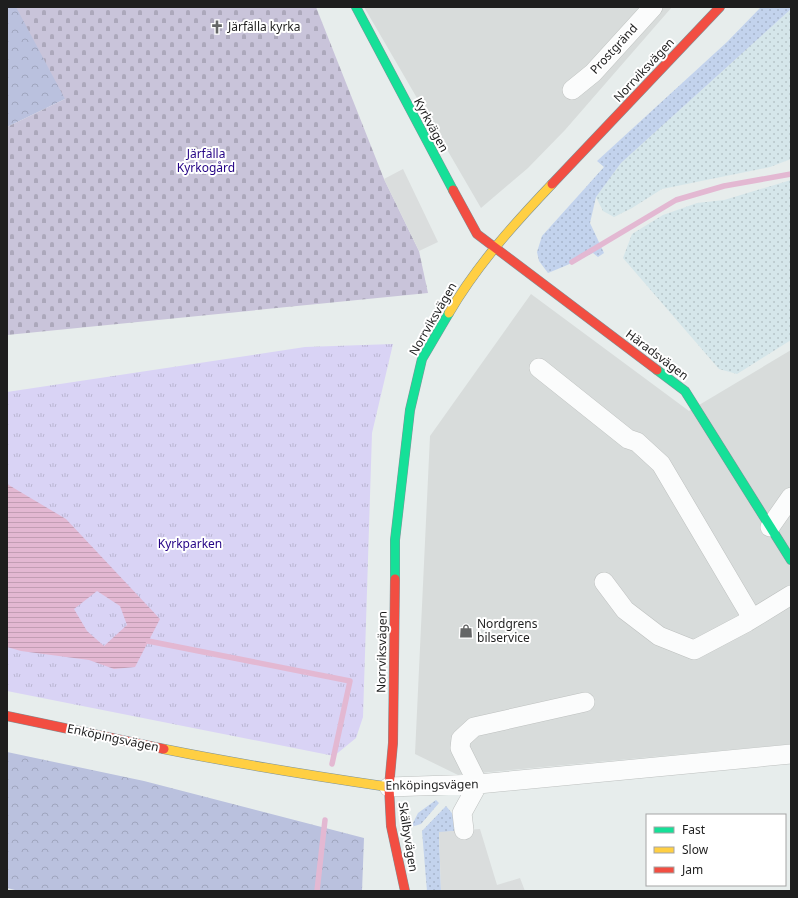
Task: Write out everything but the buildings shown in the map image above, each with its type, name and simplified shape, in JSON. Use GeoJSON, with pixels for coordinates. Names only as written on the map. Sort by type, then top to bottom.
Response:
{"type":"FeatureCollection","features":[{"type":"Feature","properties":{"kind":"street","name":"Kyrkvägen"},"geometry":{"type":"LineString","coordinates":[[356,7],[419,128],[477,234],[494,248]]}},
{"type":"Feature","properties":{"kind":"street","name":"Prostgränd"},"geometry":{"type":"LineString","coordinates":[[572,90],[593,73],[653,7]]}},
{"type":"Feature","properties":{"kind":"street","name":"Norrviksvägen"},"geometry":{"type":"LineString","coordinates":[[389,787],[393,743],[396,540],[410,410],[422,359],[461,292],[494,248],[527,210],[720,7]]}},
{"type":"Feature","properties":{"kind":"street","name":"Häradsvägen"},"geometry":{"type":"LineString","coordinates":[[494,248],[685,391],[791,560]]}},
{"type":"Feature","properties":{"kind":"street"},"geometry":{"type":"LineString","coordinates":[[539,368],[628,439],[637,442],[661,464],[749,613],[747,622]]}},
{"type":"Feature","properties":{"kind":"street"},"geometry":{"type":"LineString","coordinates":[[770,527],[791,497]]}},
{"type":"Feature","properties":{"kind":"street"},"geometry":{"type":"LineString","coordinates":[[604,582],[625,610],[659,636],[694,650],[747,622],[791,595]]}},
{"type":"Feature","properties":{"kind":"street"},"geometry":{"type":"LineString","coordinates":[[464,830],[462,813],[478,784],[460,748],[461,739],[474,727],[585,702]]}},
{"type":"Feature","properties":{"kind":"street","name":"Enköpingsvägen"},"geometry":{"type":"LineString","coordinates":[[7,716],[209,758],[389,787],[478,784],[791,754]]}},
{"type":"Feature","properties":{"kind":"street","name":"Skälbyvägen"},"geometry":{"type":"LineString","coordinates":[[389,787],[391,826],[405,891]]}},
{"type":"Feature","properties":{"kind":"shaded area"},"geometry":{"type":"Polygon","coordinates":[[[364,7],[672,7],[565,130],[528,168],[481,208],[364,7]]]}},
{"type":"Feature","properties":{"kind":"shaded area"},"geometry":{"type":"Polygon","coordinates":[[[761,7],[791,7],[791,9],[621,163],[596,197],[590,223],[604,253],[598,257],[593,253],[548,273],[539,261],[537,252],[542,236],[604,167],[597,161],[727,42],[761,7]]]}},
{"type":"Feature","properties":{"kind":"shaded area"},"geometry":{"type":"Polygon","coordinates":[[[791,9],[791,159],[770,167],[662,189],[632,208],[614,217],[603,211],[596,197],[621,163],[791,9]]]}},
{"type":"Feature","properties":{"kind":"shaded area"},"geometry":{"type":"Polygon","coordinates":[[[403,169],[438,242],[419,251],[384,179],[403,169]]]}},
{"type":"Feature","properties":{"kind":"shaded area"},"geometry":{"type":"Polygon","coordinates":[[[791,180],[791,340],[737,374],[719,369],[623,258],[632,234],[663,215],[697,203],[724,200],[791,180]]]}},
{"type":"Feature","properties":{"kind":"shaded area"},"geometry":{"type":"Polygon","coordinates":[[[531,294],[689,411],[791,350],[791,744],[458,775],[415,754],[430,436],[531,294]]]}},
{"type":"Feature","properties":{"kind":"shaded area"},"geometry":{"type":"Polygon","coordinates":[[[7,484],[66,519],[160,619],[135,667],[114,669],[89,660],[21,651],[7,647],[7,484]],[[97,591],[74,609],[87,631],[104,646],[127,625],[120,606],[97,591]]]}},
{"type":"Feature","properties":{"kind":"shaded area"},"geometry":{"type":"Polygon","coordinates":[[[436,800],[439,803],[421,824],[411,827],[418,813],[436,800]]]}},
{"type":"Feature","properties":{"kind":"shaded area"},"geometry":{"type":"Polygon","coordinates":[[[446,806],[456,818],[454,831],[439,833],[441,891],[427,891],[422,831],[446,806]]]}},
{"type":"Feature","properties":{"kind":"shaded area"},"geometry":{"type":"Polygon","coordinates":[[[480,829],[497,885],[520,878],[525,891],[441,891],[439,832],[480,829]]]}},
{"type":"Feature","properties":{"kind":"green space"},"geometry":{"type":"Polygon","coordinates":[[[7,7],[141,7],[65,99],[7,127],[7,7]]]}},
{"type":"Feature","properties":{"kind":"green space","name":"Järfälla Kyrkogård"},"geometry":{"type":"Polygon","coordinates":[[[16,7],[316,7],[384,179],[419,251],[428,293],[7,335],[7,127],[65,99],[16,7]]]}},
{"type":"Feature","properties":{"kind":"green space","name":"Kyrkparken"},"geometry":{"type":"Polygon","coordinates":[[[393,344],[372,433],[363,717],[356,738],[334,756],[7,691],[7,392],[305,347],[393,344]]]}},
{"type":"Feature","properties":{"kind":"green space"},"geometry":{"type":"Polygon","coordinates":[[[7,752],[144,781],[364,838],[362,891],[19,891],[7,888],[7,752]]]}},
{"type":"Feature","properties":{"kind":"waterway"},"geometry":{"type":"LineString","coordinates":[[572,262],[676,200],[724,186],[791,174]]}},
{"type":"Feature","properties":{"kind":"waterway"},"geometry":{"type":"LineString","coordinates":[[148,641],[350,681],[332,764]]}},
{"type":"Feature","properties":{"kind":"waterway"},"geometry":{"type":"LineString","coordinates":[[317,891],[325,820]]}},
{"type":"Feature","properties":{"kind":"traffic: fast"},"geometry":{"type":"LineString","coordinates":[[356,7],[453,190]]}},
{"type":"Feature","properties":{"kind":"traffic: fast"},"geometry":{"type":"LineString","coordinates":[[395,579],[395,540],[410,410],[422,359],[449,313]]}},
{"type":"Feature","properties":{"kind":"traffic: fast"},"geometry":{"type":"LineString","coordinates":[[657,370],[685,391],[791,560]]}},
{"type":"Feature","properties":{"kind":"traffic: slow"},"geometry":{"type":"LineString","coordinates":[[449,313],[484,262],[524,214],[552,184]]}},
{"type":"Feature","properties":{"kind":"traffic: slow"},"geometry":{"type":"LineString","coordinates":[[164,749],[276,770],[389,787]]}},
{"type":"Feature","properties":{"kind":"traffic: jam"},"geometry":{"type":"LineString","coordinates":[[552,184],[720,7]]}},
{"type":"Feature","properties":{"kind":"traffic: jam"},"geometry":{"type":"LineString","coordinates":[[453,190],[477,234],[657,370]]}},
{"type":"Feature","properties":{"kind":"traffic: jam"},"geometry":{"type":"LineString","coordinates":[[395,579],[393,743],[389,787],[391,826],[405,891]]}},
{"type":"Feature","properties":{"kind":"traffic: jam"},"geometry":{"type":"LineString","coordinates":[[7,716],[164,749]]}},
{"type":"Feature","properties":{"kind":"place","name":"Järfälla kyrka"},"geometry":{"type":"Point","coordinates":[217,27]}},
{"type":"Feature","properties":{"kind":"place","name":"Nordgrens bilservice"},"geometry":{"type":"Point","coordinates":[466,631]}}]}
